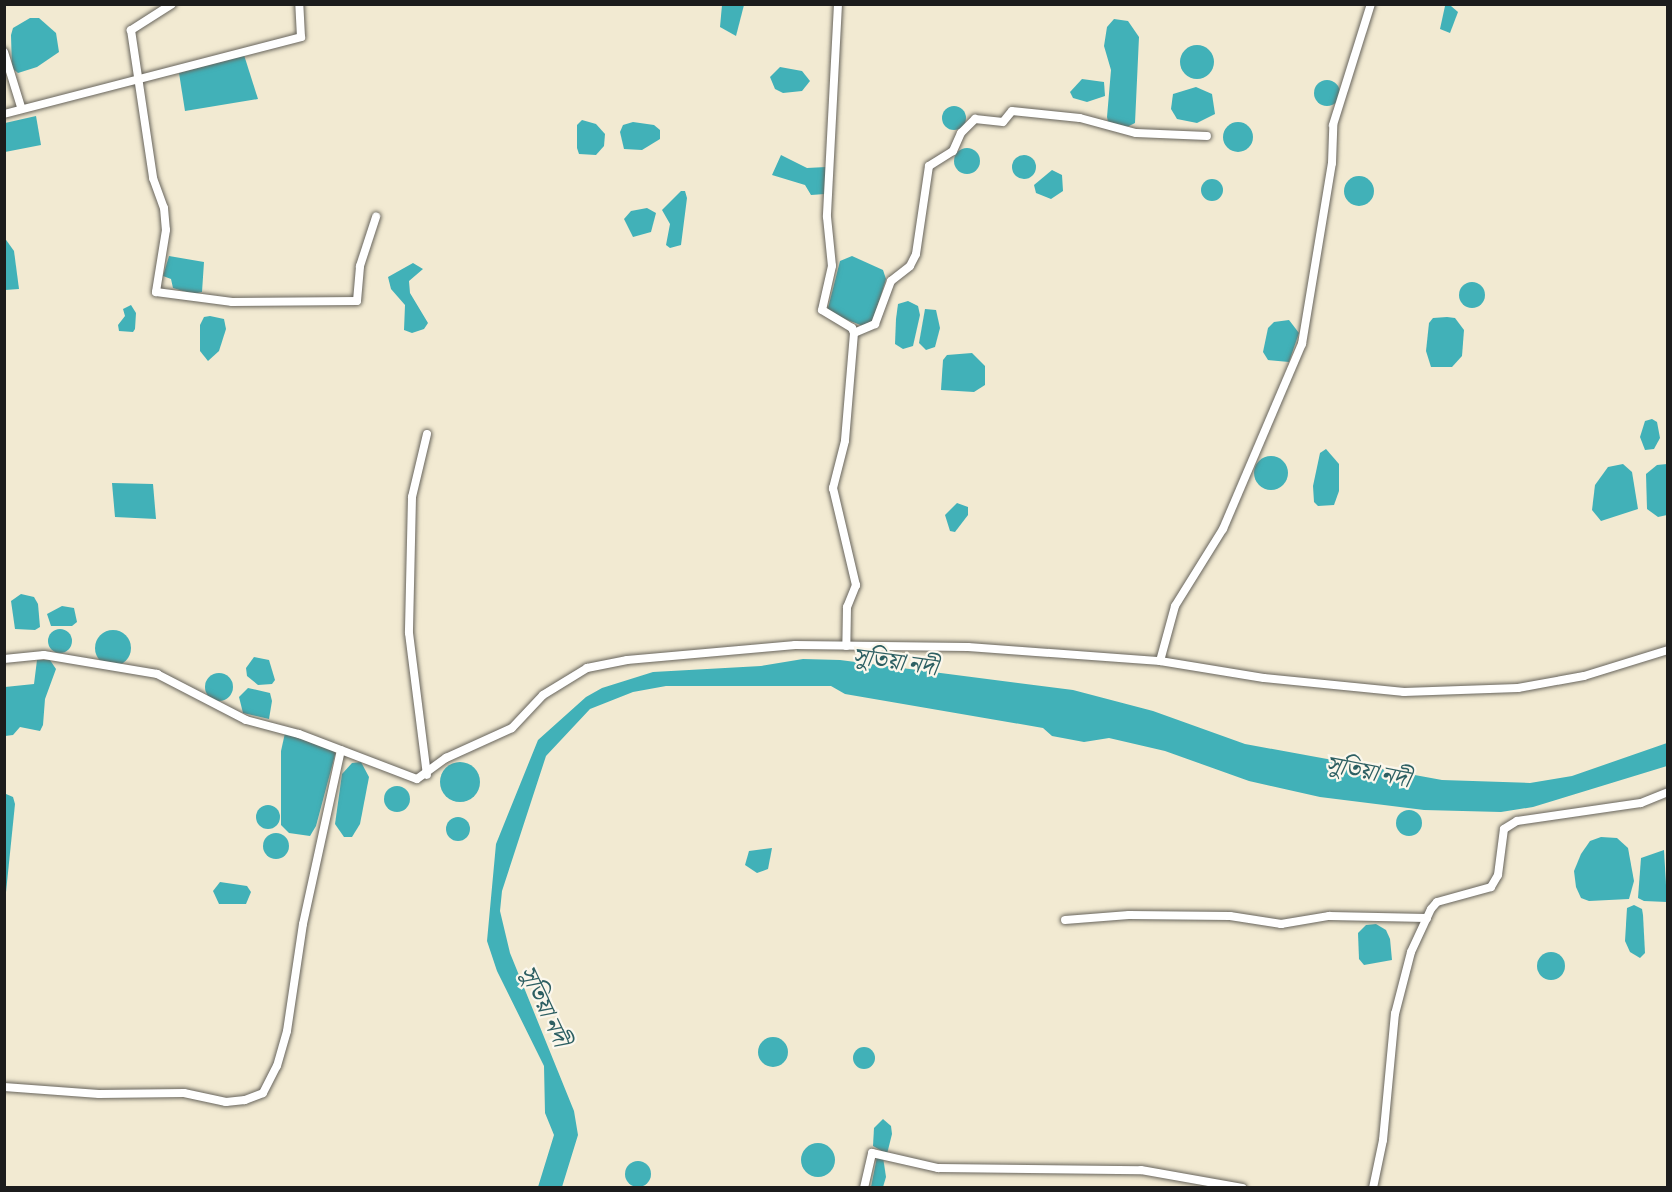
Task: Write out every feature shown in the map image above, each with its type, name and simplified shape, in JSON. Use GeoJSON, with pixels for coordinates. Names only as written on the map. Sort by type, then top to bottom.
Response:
{"type":"FeatureCollection","features":[{"type":"Feature","properties":{"kind":"street"},"geometry":{"type":"LineString","coordinates":[[172,4],[131,30],[153,178],[164,208],[166,230],[156,292],[232,302],[357,301],[360,266],[376,218]]}},
{"type":"Feature","properties":{"kind":"street"},"geometry":{"type":"LineString","coordinates":[[4,114],[21,107],[302,37],[299,4]]}},
{"type":"Feature","properties":{"kind":"street"},"geometry":{"type":"LineString","coordinates":[[838,4],[827,217],[832,266],[822,310],[852,328],[854,333],[845,441],[833,488],[856,585],[847,607],[846,646]]}},
{"type":"Feature","properties":{"kind":"street"},"geometry":{"type":"LineString","coordinates":[[1160,661],[1174,606],[1223,529],[1302,344],[1332,163],[1333,124],[1371,4]]}},
{"type":"Feature","properties":{"kind":"street"},"geometry":{"type":"LineString","coordinates":[[4,52],[21,107]]}},
{"type":"Feature","properties":{"kind":"street"},"geometry":{"type":"LineString","coordinates":[[854,333],[875,324],[891,281],[909,266],[916,254],[929,166],[953,151],[961,133],[975,119],[1003,122],[1012,111],[1080,118],[1136,134],[1207,136]]}},
{"type":"Feature","properties":{"kind":"street"},"geometry":{"type":"LineString","coordinates":[[427,434],[412,497],[409,633],[427,775]]}},
{"type":"Feature","properties":{"kind":"street"},"geometry":{"type":"LineString","coordinates":[[4,659],[44,655],[157,674],[246,720],[341,750],[417,779],[427,775],[446,758],[512,728],[543,695],[587,668],[627,660],[795,645],[968,647],[1160,661],[1264,678],[1404,692],[1518,688],[1584,676],[1668,650]]}},
{"type":"Feature","properties":{"kind":"street"},"geometry":{"type":"LineString","coordinates":[[4,1087],[99,1094],[184,1093],[226,1102],[245,1100],[263,1092],[277,1066],[287,1031],[303,924],[341,750]]}},
{"type":"Feature","properties":{"kind":"street"},"geometry":{"type":"LineString","coordinates":[[1373,1188],[1383,1140],[1395,1014],[1412,952],[1437,902],[1491,887],[1498,875],[1504,829],[1517,821],[1641,802],[1668,792]]}},
{"type":"Feature","properties":{"kind":"street"},"geometry":{"type":"LineString","coordinates":[[1065,920],[1129,915],[1230,916],[1281,924],[1329,916],[1427,918]]}},
{"type":"Feature","properties":{"kind":"street"},"geometry":{"type":"LineString","coordinates":[[864,1188],[872,1153],[939,1168],[1141,1170],[1242,1188]]}},
{"type":"Feature","properties":{"kind":"water"},"geometry":{"type":"Polygon","coordinates":[[[722,5],[744,5],[736,36],[720,27],[722,5]]]}},
{"type":"Feature","properties":{"kind":"water"},"geometry":{"type":"Polygon","coordinates":[[[1445,6],[1451,6],[1458,12],[1450,33],[1440,29],[1445,6]]]}},
{"type":"Feature","properties":{"kind":"water"},"geometry":{"type":"Polygon","coordinates":[[[30,18],[39,18],[56,33],[59,52],[37,67],[18,73],[12,68],[11,35],[13,28],[30,18]]]}},
{"type":"Feature","properties":{"kind":"water"},"geometry":{"type":"Polygon","coordinates":[[[1114,19],[1128,21],[1139,37],[1135,123],[1125,128],[1108,122],[1107,117],[1111,70],[1104,46],[1107,27],[1114,19]]]}},
{"type":"Feature","properties":{"kind":"water"},"geometry":{"type":"Polygon","coordinates":[[[1197,45],[1209,50],[1214,62],[1209,74],[1197,79],[1185,74],[1180,62],[1185,50],[1197,45]]]}},
{"type":"Feature","properties":{"kind":"water"},"geometry":{"type":"Polygon","coordinates":[[[244,55],[258,99],[185,111],[179,73],[244,55]]]}},
{"type":"Feature","properties":{"kind":"water"},"geometry":{"type":"Polygon","coordinates":[[[780,67],[802,71],[810,81],[802,91],[783,93],[775,89],[770,77],[780,67]]]}},
{"type":"Feature","properties":{"kind":"water"},"geometry":{"type":"Polygon","coordinates":[[[1082,79],[1104,82],[1105,96],[1087,102],[1073,98],[1070,92],[1082,79]]]}},
{"type":"Feature","properties":{"kind":"water"},"geometry":{"type":"Polygon","coordinates":[[[1327,80],[1336,84],[1340,93],[1336,102],[1327,106],[1318,102],[1314,93],[1318,84],[1327,80]]]}},
{"type":"Feature","properties":{"kind":"water"},"geometry":{"type":"Polygon","coordinates":[[[1196,87],[1212,94],[1215,114],[1197,123],[1177,119],[1171,109],[1173,94],[1196,87]]]}},
{"type":"Feature","properties":{"kind":"water"},"geometry":{"type":"Polygon","coordinates":[[[954,106],[963,109],[966,118],[963,127],[954,130],[945,127],[942,118],[945,109],[954,106]]]}},
{"type":"Feature","properties":{"kind":"water"},"geometry":{"type":"Polygon","coordinates":[[[36,116],[41,145],[5,152],[5,123],[36,116]]]}},
{"type":"Feature","properties":{"kind":"water"},"geometry":{"type":"Polygon","coordinates":[[[582,120],[596,124],[605,134],[604,146],[596,155],[579,154],[577,125],[582,120]]]}},
{"type":"Feature","properties":{"kind":"water"},"geometry":{"type":"Polygon","coordinates":[[[633,122],[654,125],[660,130],[660,139],[642,150],[624,149],[620,132],[623,125],[633,122]]]}},
{"type":"Feature","properties":{"kind":"water"},"geometry":{"type":"Polygon","coordinates":[[[1238,122],[1249,126],[1253,137],[1249,148],[1238,152],[1227,148],[1223,137],[1227,126],[1238,122]]]}},
{"type":"Feature","properties":{"kind":"water"},"geometry":{"type":"Polygon","coordinates":[[[967,148],[976,152],[980,161],[976,170],[967,174],[958,170],[954,161],[958,152],[967,148]]]}},
{"type":"Feature","properties":{"kind":"water"},"geometry":{"type":"Polygon","coordinates":[[[781,155],[807,168],[826,167],[825,194],[811,195],[805,185],[772,175],[781,155]]]}},
{"type":"Feature","properties":{"kind":"water"},"geometry":{"type":"Polygon","coordinates":[[[1024,155],[1032,159],[1036,167],[1032,175],[1024,179],[1016,175],[1012,167],[1016,159],[1024,155]]]}},
{"type":"Feature","properties":{"kind":"water"},"geometry":{"type":"Polygon","coordinates":[[[1052,170],[1062,175],[1063,191],[1051,199],[1036,193],[1034,185],[1052,170]]]}},
{"type":"Feature","properties":{"kind":"water"},"geometry":{"type":"Polygon","coordinates":[[[1359,176],[1370,180],[1374,191],[1370,202],[1359,206],[1348,202],[1344,191],[1348,180],[1359,176]]]}},
{"type":"Feature","properties":{"kind":"water"},"geometry":{"type":"Polygon","coordinates":[[[1212,179],[1220,182],[1223,190],[1220,198],[1212,201],[1204,198],[1201,190],[1204,182],[1212,179]]]}},
{"type":"Feature","properties":{"kind":"water"},"geometry":{"type":"Polygon","coordinates":[[[681,191],[685,191],[687,198],[681,245],[670,248],[666,245],[670,224],[662,210],[681,191]]]}},
{"type":"Feature","properties":{"kind":"water"},"geometry":{"type":"Polygon","coordinates":[[[647,208],[656,213],[651,232],[633,237],[624,219],[631,211],[647,208]]]}},
{"type":"Feature","properties":{"kind":"water"},"geometry":{"type":"Polygon","coordinates":[[[4,237],[14,251],[19,289],[5,290],[4,237]]]}},
{"type":"Feature","properties":{"kind":"water"},"geometry":{"type":"Polygon","coordinates":[[[169,256],[204,262],[202,292],[193,294],[173,288],[171,279],[163,276],[169,256]]]}},
{"type":"Feature","properties":{"kind":"water"},"geometry":{"type":"Polygon","coordinates":[[[852,256],[883,270],[886,279],[873,321],[863,326],[827,312],[840,261],[852,256]]]}},
{"type":"Feature","properties":{"kind":"water"},"geometry":{"type":"Polygon","coordinates":[[[413,263],[423,269],[409,281],[410,293],[428,323],[424,329],[412,333],[404,330],[405,305],[391,289],[388,277],[413,263]]]}},
{"type":"Feature","properties":{"kind":"water"},"geometry":{"type":"Polygon","coordinates":[[[1472,282],[1481,286],[1485,295],[1481,304],[1472,308],[1463,304],[1459,295],[1463,286],[1472,282]]]}},
{"type":"Feature","properties":{"kind":"water"},"geometry":{"type":"Polygon","coordinates":[[[908,301],[918,306],[920,315],[913,346],[903,349],[895,344],[896,319],[898,304],[908,301]]]}},
{"type":"Feature","properties":{"kind":"water"},"geometry":{"type":"Polygon","coordinates":[[[131,305],[136,313],[135,329],[133,332],[119,331],[118,325],[125,316],[123,309],[131,305]]]}},
{"type":"Feature","properties":{"kind":"water"},"geometry":{"type":"Polygon","coordinates":[[[925,309],[936,310],[940,328],[935,347],[926,350],[919,343],[925,309]]]}},
{"type":"Feature","properties":{"kind":"water"},"geometry":{"type":"Polygon","coordinates":[[[204,317],[224,319],[226,329],[219,351],[208,361],[200,351],[200,325],[204,317]]]}},
{"type":"Feature","properties":{"kind":"water"},"geometry":{"type":"Polygon","coordinates":[[[1433,318],[1455,318],[1464,330],[1462,356],[1452,367],[1431,367],[1426,351],[1429,323],[1433,318]]]}},
{"type":"Feature","properties":{"kind":"water"},"geometry":{"type":"Polygon","coordinates":[[[1289,320],[1299,333],[1289,362],[1268,360],[1263,352],[1268,328],[1274,322],[1289,320]]]}},
{"type":"Feature","properties":{"kind":"water"},"geometry":{"type":"Polygon","coordinates":[[[972,353],[985,366],[985,385],[974,392],[941,390],[943,360],[947,355],[972,353]]]}},
{"type":"Feature","properties":{"kind":"water"},"geometry":{"type":"Polygon","coordinates":[[[1652,419],[1657,422],[1660,438],[1654,449],[1645,450],[1640,437],[1645,421],[1652,419]]]}},
{"type":"Feature","properties":{"kind":"water"},"geometry":{"type":"Polygon","coordinates":[[[1326,449],[1339,464],[1339,491],[1334,505],[1318,506],[1314,502],[1313,486],[1320,453],[1326,449]]]}},
{"type":"Feature","properties":{"kind":"water"},"geometry":{"type":"Polygon","coordinates":[[[1271,456],[1283,461],[1288,473],[1283,485],[1271,490],[1259,485],[1254,473],[1259,461],[1271,456]]]}},
{"type":"Feature","properties":{"kind":"water"},"geometry":{"type":"Polygon","coordinates":[[[1623,464],[1632,472],[1638,509],[1601,521],[1592,510],[1595,485],[1608,467],[1623,464]]]}},
{"type":"Feature","properties":{"kind":"water"},"geometry":{"type":"Polygon","coordinates":[[[1667,464],[1667,515],[1658,517],[1647,509],[1646,474],[1657,465],[1667,464]]]}},
{"type":"Feature","properties":{"kind":"water"},"geometry":{"type":"Polygon","coordinates":[[[112,483],[153,484],[156,519],[115,517],[112,483]]]}},
{"type":"Feature","properties":{"kind":"water"},"geometry":{"type":"Polygon","coordinates":[[[957,503],[968,507],[968,515],[955,532],[950,531],[945,515],[957,503]]]}},
{"type":"Feature","properties":{"kind":"water"},"geometry":{"type":"Polygon","coordinates":[[[21,594],[34,597],[38,604],[40,627],[35,630],[15,629],[11,601],[21,594]]]}},
{"type":"Feature","properties":{"kind":"water"},"geometry":{"type":"Polygon","coordinates":[[[62,606],[74,608],[77,622],[72,626],[51,626],[47,614],[62,606]]]}},
{"type":"Feature","properties":{"kind":"water"},"geometry":{"type":"Polygon","coordinates":[[[60,629],[68,633],[72,641],[68,649],[60,653],[52,649],[48,641],[52,633],[60,629]]]}},
{"type":"Feature","properties":{"kind":"water"},"geometry":{"type":"Polygon","coordinates":[[[113,630],[125,636],[131,648],[125,660],[113,666],[101,660],[95,648],[101,636],[113,630]]]}},
{"type":"Feature","properties":{"kind":"water"},"geometry":{"type":"Polygon","coordinates":[[[254,657],[269,660],[275,680],[272,684],[258,685],[247,676],[246,668],[254,657]]]}},
{"type":"Feature","properties":{"kind":"water","name":"সুতিয়া নদী"},"geometry":{"type":"Polygon","coordinates":[[[803,659],[840,660],[1073,690],[1153,711],[1245,744],[1442,780],[1530,783],[1572,776],[1667,743],[1667,766],[1533,807],[1501,812],[1424,810],[1320,797],[1249,781],[1165,751],[1109,738],[1084,742],[1052,736],[1043,728],[845,694],[831,686],[666,686],[633,692],[590,709],[546,756],[502,891],[500,911],[510,953],[574,1111],[578,1135],[562,1187],[538,1187],[554,1135],[545,1113],[544,1066],[497,971],[487,941],[496,844],[538,740],[586,697],[602,688],[653,672],[761,666],[803,659]]]}},
{"type":"Feature","properties":{"kind":"water"},"geometry":{"type":"Polygon","coordinates":[[[37,660],[50,660],[56,669],[45,699],[43,725],[40,731],[20,727],[13,735],[5,736],[5,687],[34,684],[37,660]]]}},
{"type":"Feature","properties":{"kind":"water"},"geometry":{"type":"Polygon","coordinates":[[[219,673],[229,677],[233,687],[229,697],[219,701],[209,697],[205,687],[209,677],[219,673]]]}},
{"type":"Feature","properties":{"kind":"water"},"geometry":{"type":"Polygon","coordinates":[[[248,688],[270,693],[272,701],[269,719],[243,713],[239,697],[248,688]]]}},
{"type":"Feature","properties":{"kind":"water"},"geometry":{"type":"Polygon","coordinates":[[[285,733],[336,751],[316,826],[310,836],[289,833],[281,825],[281,751],[285,733]]]}},
{"type":"Feature","properties":{"kind":"water"},"geometry":{"type":"Polygon","coordinates":[[[361,762],[369,777],[360,824],[352,837],[344,837],[335,824],[342,774],[352,763],[361,762]]]}},
{"type":"Feature","properties":{"kind":"water"},"geometry":{"type":"Polygon","coordinates":[[[460,762],[468,763],[474,768],[479,774],[479,790],[474,796],[468,801],[460,802],[452,801],[446,796],[441,790],[440,782],[441,774],[446,768],[452,763],[460,762]]]}},
{"type":"Feature","properties":{"kind":"water"},"geometry":{"type":"Polygon","coordinates":[[[397,786],[406,790],[410,799],[406,808],[397,812],[388,808],[384,799],[388,790],[397,786]]]}},
{"type":"Feature","properties":{"kind":"water"},"geometry":{"type":"Polygon","coordinates":[[[6,794],[13,797],[15,804],[5,902],[6,794]]]}},
{"type":"Feature","properties":{"kind":"water"},"geometry":{"type":"Polygon","coordinates":[[[268,805],[273,806],[279,812],[279,822],[273,828],[268,829],[263,828],[257,822],[256,817],[257,812],[263,806],[268,805]]]}},
{"type":"Feature","properties":{"kind":"water"},"geometry":{"type":"Polygon","coordinates":[[[1409,810],[1418,814],[1422,823],[1418,832],[1409,836],[1400,832],[1396,823],[1400,814],[1409,810]]]}},
{"type":"Feature","properties":{"kind":"water"},"geometry":{"type":"Polygon","coordinates":[[[458,817],[466,821],[470,829],[466,837],[458,841],[450,837],[446,829],[450,821],[458,817]]]}},
{"type":"Feature","properties":{"kind":"water"},"geometry":{"type":"Polygon","coordinates":[[[276,833],[285,837],[289,846],[285,855],[276,859],[267,855],[263,846],[267,837],[276,833]]]}},
{"type":"Feature","properties":{"kind":"water"},"geometry":{"type":"Polygon","coordinates":[[[1601,837],[1617,838],[1628,848],[1634,881],[1629,899],[1589,901],[1581,898],[1576,887],[1574,871],[1581,854],[1590,841],[1601,837]]]}},
{"type":"Feature","properties":{"kind":"water"},"geometry":{"type":"Polygon","coordinates":[[[772,848],[768,869],[757,873],[745,865],[749,851],[772,848]]]}},
{"type":"Feature","properties":{"kind":"water"},"geometry":{"type":"Polygon","coordinates":[[[1664,850],[1667,902],[1644,901],[1638,898],[1641,858],[1664,850]]]}},
{"type":"Feature","properties":{"kind":"water"},"geometry":{"type":"Polygon","coordinates":[[[220,882],[247,886],[251,892],[246,904],[219,904],[213,891],[220,882]]]}},
{"type":"Feature","properties":{"kind":"water"},"geometry":{"type":"Polygon","coordinates":[[[1634,905],[1642,909],[1643,915],[1645,953],[1640,958],[1630,952],[1625,941],[1627,908],[1634,905]]]}},
{"type":"Feature","properties":{"kind":"water"},"geometry":{"type":"Polygon","coordinates":[[[1376,924],[1386,930],[1390,939],[1392,960],[1364,965],[1359,959],[1358,933],[1366,925],[1376,924]]]}},
{"type":"Feature","properties":{"kind":"water"},"geometry":{"type":"Polygon","coordinates":[[[1551,952],[1561,956],[1565,966],[1561,976],[1551,980],[1541,976],[1537,966],[1541,956],[1551,952]]]}},
{"type":"Feature","properties":{"kind":"water"},"geometry":{"type":"Polygon","coordinates":[[[773,1037],[784,1041],[788,1052],[784,1063],[773,1067],[762,1063],[758,1052],[762,1041],[773,1037]]]}},
{"type":"Feature","properties":{"kind":"water"},"geometry":{"type":"Polygon","coordinates":[[[864,1047],[872,1050],[875,1058],[872,1066],[864,1069],[856,1066],[853,1058],[856,1050],[864,1047]]]}},
{"type":"Feature","properties":{"kind":"water"},"geometry":{"type":"Polygon","coordinates":[[[883,1119],[891,1126],[892,1134],[887,1154],[873,1146],[874,1128],[883,1119]]]}},
{"type":"Feature","properties":{"kind":"water"},"geometry":{"type":"Polygon","coordinates":[[[818,1143],[830,1148],[835,1160],[830,1172],[818,1177],[806,1172],[801,1160],[806,1148],[818,1143]]]}},
{"type":"Feature","properties":{"kind":"water"},"geometry":{"type":"Polygon","coordinates":[[[877,1157],[883,1157],[886,1177],[883,1187],[871,1187],[877,1157]]]}},
{"type":"Feature","properties":{"kind":"water"},"geometry":{"type":"Polygon","coordinates":[[[638,1161],[648,1164],[651,1174],[648,1184],[638,1187],[628,1184],[625,1174],[628,1164],[638,1161]]]}}]}
